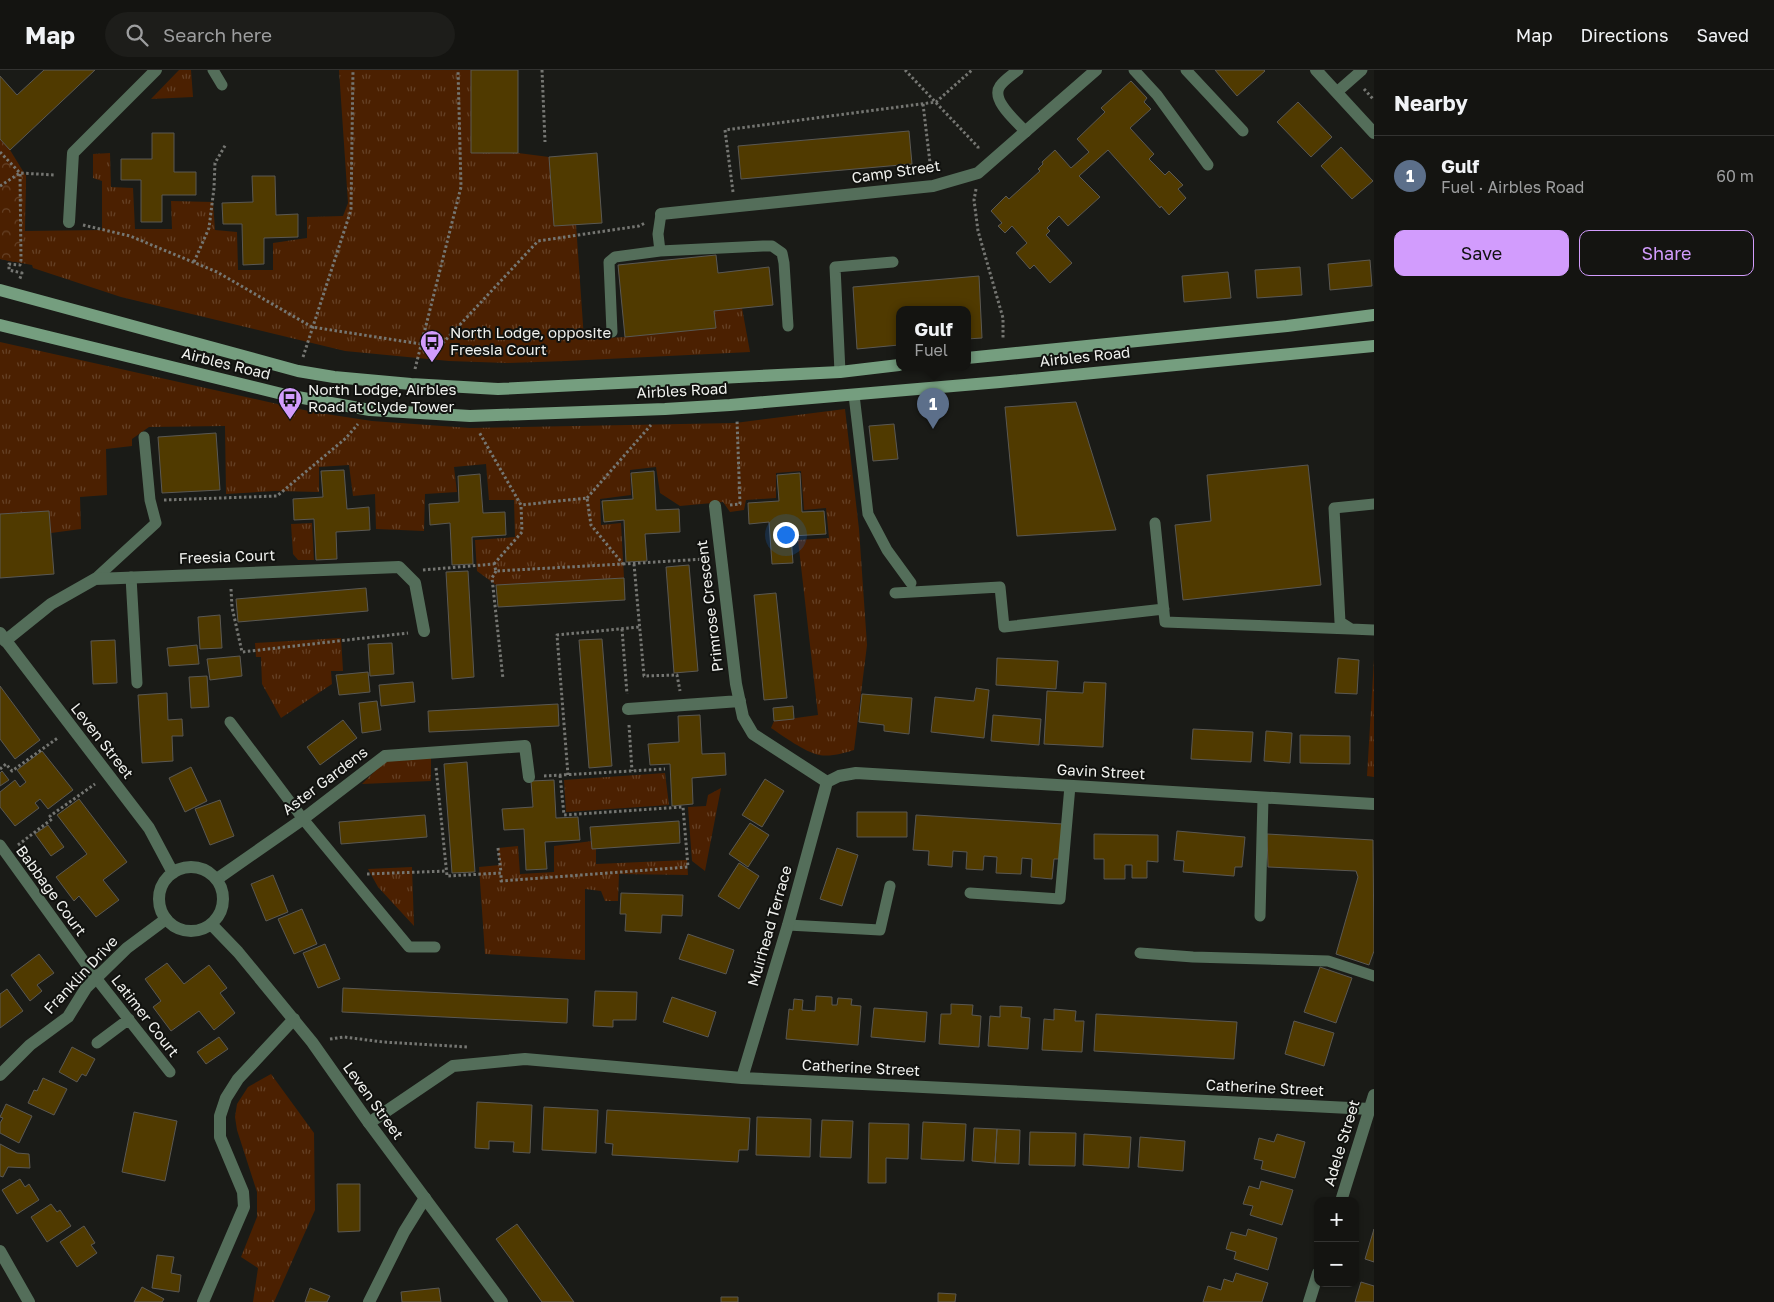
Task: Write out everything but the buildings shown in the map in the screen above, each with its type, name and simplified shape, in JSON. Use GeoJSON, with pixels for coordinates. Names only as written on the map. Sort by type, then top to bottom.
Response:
{"type":"FeatureCollection","features":[{"type":"Feature","properties":{"kind":"main road","name":"Airbles Road"},"geometry":{"type":"LineString","coordinates":[[0,290],[298,371],[334,377],[411,384],[498,389],[840,372],[896,365]]}},
{"type":"Feature","properties":{"kind":"main road","name":"Airbles Road"},"geometry":{"type":"LineString","coordinates":[[971,358],[1287,326],[1374,315]]}},
{"type":"Feature","properties":{"kind":"main road","name":"Airbles Road"},"geometry":{"type":"LineString","coordinates":[[0,325],[286,395],[370,410],[470,416],[664,410],[736,405],[1374,346]]}},
{"type":"Feature","properties":{"kind":"street"},"geometry":{"type":"LineString","coordinates":[[68,222],[73,153],[156,70]]}},
{"type":"Feature","properties":{"kind":"street","name":"Camp Street"},"geometry":{"type":"LineString","coordinates":[[661,214],[933,186],[978,173],[1096,70]]}},
{"type":"Feature","properties":{"kind":"street"},"geometry":{"type":"LineString","coordinates":[[1316,70],[1374,133]]}},
{"type":"Feature","properties":{"kind":"street","name":"Primrose Crescent"},"geometry":{"type":"LineString","coordinates":[[715,506],[736,684],[743,716],[753,734],[827,782]]}},
{"type":"Feature","properties":{"kind":"street","name":"Freesia Court"},"geometry":{"type":"LineString","coordinates":[[2,637],[51,604],[95,579],[399,566],[405,572]]}},
{"type":"Feature","properties":{"kind":"street"},"geometry":{"type":"LineString","coordinates":[[405,572],[415,583],[424,631]]}},
{"type":"Feature","properties":{"kind":"street","name":"Leven Street"},"geometry":{"type":"LineString","coordinates":[[2,637],[149,828],[173,873]]}},
{"type":"Feature","properties":{"kind":"street"},"geometry":{"type":"LineString","coordinates":[[628,709],[740,701]]}},
{"type":"Feature","properties":{"kind":"street","name":"Aster Gardens"},"geometry":{"type":"LineString","coordinates":[[217,879],[303,819],[385,756],[526,746],[529,777]]}},
{"type":"Feature","properties":{"kind":"street","name":"Gavin Street"},"geometry":{"type":"LineString","coordinates":[[827,782],[839,776],[856,773],[1374,804]]}},
{"type":"Feature","properties":{"kind":"street","name":"Muirhead Terrace"},"geometry":{"type":"LineString","coordinates":[[742,1078],[788,925],[827,782]]}},
{"type":"Feature","properties":{"kind":"street"},"geometry":{"type":"LineString","coordinates":[[195,867],[207,871],[217,879],[221,888],[223,903],[219,914],[211,924],[200,930],[189,931],[174,927],[166,919],[159,905],[159,894],[164,880],[173,873],[182,868],[195,867]]}},
{"type":"Feature","properties":{"kind":"street","name":"Franklin Drive"},"geometry":{"type":"LineString","coordinates":[[0,1075],[30,1045],[68,1017],[86,988],[127,948],[166,919]]}},
{"type":"Feature","properties":{"kind":"street","name":"Leven Street"},"geometry":{"type":"LineString","coordinates":[[211,924],[238,952],[312,1042],[369,1124],[502,1302]]}},
{"type":"Feature","properties":{"kind":"street"},"geometry":{"type":"LineString","coordinates":[[203,1302],[244,1208],[244,1192],[220,1137],[220,1116],[226,1098],[238,1079],[294,1019]]}},
{"type":"Feature","properties":{"kind":"street","name":"Catherine Street"},"geometry":{"type":"LineString","coordinates":[[369,1124],[453,1066],[525,1060],[742,1078],[1370,1109]]}},
{"type":"Feature","properties":{"kind":"street","name":"Adele Street"},"geometry":{"type":"LineString","coordinates":[[1342,1197],[1374,1095]]}},
{"type":"Feature","properties":{"kind":"street"},"geometry":{"type":"LineString","coordinates":[[369,1302],[404,1232],[425,1198]]}},
{"type":"Feature","properties":{"kind":"street"},"geometry":{"type":"LineString","coordinates":[[0,1251],[29,1302]]}},
{"type":"Feature","properties":{"kind":"street"},"geometry":{"type":"LineString","coordinates":[[1309,1302],[1314,1286]]}},
{"type":"Feature","properties":{"kind":"lane"},"geometry":{"type":"LineString","coordinates":[[213,70],[222,85]]}},
{"type":"Feature","properties":{"kind":"lane"},"geometry":{"type":"LineString","coordinates":[[1018,70],[999,87],[997,95],[1000,103],[1026,132]]}},
{"type":"Feature","properties":{"kind":"lane"},"geometry":{"type":"LineString","coordinates":[[1134,70],[1157,95],[1208,165]]}},
{"type":"Feature","properties":{"kind":"lane"},"geometry":{"type":"LineString","coordinates":[[1186,70],[1243,131]]}},
{"type":"Feature","properties":{"kind":"lane"},"geometry":{"type":"LineString","coordinates":[[1337,92],[1362,70]]}},
{"type":"Feature","properties":{"kind":"lane"},"geometry":{"type":"LineString","coordinates":[[660,251],[658,234],[661,214]]}},
{"type":"Feature","properties":{"kind":"lane"},"geometry":{"type":"LineString","coordinates":[[612,332],[609,262],[614,257],[660,251],[763,246],[772,246],[782,253],[788,326]]}},
{"type":"Feature","properties":{"kind":"lane"},"geometry":{"type":"LineString","coordinates":[[840,372],[835,267],[894,262]]}},
{"type":"Feature","properties":{"kind":"lane"},"geometry":{"type":"LineString","coordinates":[[854,395],[868,514],[887,550],[911,583]]}},
{"type":"Feature","properties":{"kind":"lane"},"geometry":{"type":"LineString","coordinates":[[95,579],[156,523],[150,500],[144,437]]}},
{"type":"Feature","properties":{"kind":"lane"},"geometry":{"type":"LineString","coordinates":[[1352,629],[1340,622],[1334,508],[1374,504]]}},
{"type":"Feature","properties":{"kind":"lane"},"geometry":{"type":"LineString","coordinates":[[1155,523],[1165,622],[1374,630]]}},
{"type":"Feature","properties":{"kind":"lane"},"geometry":{"type":"LineString","coordinates":[[131,577],[137,683]]}},
{"type":"Feature","properties":{"kind":"lane"},"geometry":{"type":"LineString","coordinates":[[895,593],[1000,587],[1004,627],[1164,609]]}},
{"type":"Feature","properties":{"kind":"lane"},"geometry":{"type":"LineString","coordinates":[[230,722],[303,819],[409,947],[435,947]]}},
{"type":"Feature","properties":{"kind":"lane"},"geometry":{"type":"LineString","coordinates":[[970,893],[1060,899],[1070,786]]}},
{"type":"Feature","properties":{"kind":"lane"},"geometry":{"type":"LineString","coordinates":[[1260,916],[1263,798]]}},
{"type":"Feature","properties":{"kind":"lane","name":"Babbage Court"},"geometry":{"type":"LineString","coordinates":[[3,850],[96,978]]}},
{"type":"Feature","properties":{"kind":"lane"},"geometry":{"type":"LineString","coordinates":[[788,925],[880,930],[890,886]]}},
{"type":"Feature","properties":{"kind":"lane"},"geometry":{"type":"LineString","coordinates":[[1140,953],[1193,957],[1328,961],[1374,976]]}},
{"type":"Feature","properties":{"kind":"lane","name":"Latimer Court"},"geometry":{"type":"LineString","coordinates":[[96,978],[170,1072]]}},
{"type":"Feature","properties":{"kind":"lane"},"geometry":{"type":"LineString","coordinates":[[97,1043],[129,1019]]}},
{"type":"Feature","properties":{"kind":"path"},"geometry":{"type":"LineString","coordinates":[[298,371],[352,210],[353,70]]}},
{"type":"Feature","properties":{"kind":"path"},"geometry":{"type":"LineString","coordinates":[[411,384],[461,187],[458,70]]}},
{"type":"Feature","properties":{"kind":"path"},"geometry":{"type":"LineString","coordinates":[[542,70],[545,142]]}},
{"type":"Feature","properties":{"kind":"path"},"geometry":{"type":"LineString","coordinates":[[906,70],[978,147],[978,173],[974,200],[978,231],[1004,318],[1002,354]]}},
{"type":"Feature","properties":{"kind":"path"},"geometry":{"type":"LineString","coordinates":[[734,207],[725,130],[936,102],[972,70]]}},
{"type":"Feature","properties":{"kind":"path"},"geometry":{"type":"LineString","coordinates":[[1363,88],[1374,100]]}},
{"type":"Feature","properties":{"kind":"path"},"geometry":{"type":"LineString","coordinates":[[923,104],[933,186]]}},
{"type":"Feature","properties":{"kind":"path"},"geometry":{"type":"LineString","coordinates":[[194,262],[209,228],[215,163],[226,144]]}},
{"type":"Feature","properties":{"kind":"path"},"geometry":{"type":"LineString","coordinates":[[0,152],[20,173],[21,260],[20,265],[9,264],[8,270],[22,273],[15,293]]}},
{"type":"Feature","properties":{"kind":"path"},"geometry":{"type":"LineString","coordinates":[[0,186],[20,173],[71,176]]}},
{"type":"Feature","properties":{"kind":"path"},"geometry":{"type":"LineString","coordinates":[[68,222],[130,236],[218,272],[312,327],[421,344],[440,345],[538,241],[639,226],[661,214]]}},
{"type":"Feature","properties":{"kind":"path"},"geometry":{"type":"LineString","coordinates":[[715,506],[740,504],[736,405]]}},
{"type":"Feature","properties":{"kind":"path"},"geometry":{"type":"LineString","coordinates":[[150,500],[277,496],[346,438],[370,410]]}},
{"type":"Feature","properties":{"kind":"path"},"geometry":{"type":"LineString","coordinates":[[522,505],[587,498],[664,410]]}},
{"type":"Feature","properties":{"kind":"path"},"geometry":{"type":"LineString","coordinates":[[405,572],[494,564],[522,532],[522,505],[470,416]]}},
{"type":"Feature","properties":{"kind":"path"},"geometry":{"type":"LineString","coordinates":[[587,498],[591,525],[623,564]]}},
{"type":"Feature","properties":{"kind":"path"},"geometry":{"type":"LineString","coordinates":[[496,571],[721,558]]}},
{"type":"Feature","properties":{"kind":"path"},"geometry":{"type":"LineString","coordinates":[[494,564],[496,571],[492,578],[503,679]]}},
{"type":"Feature","properties":{"kind":"path"},"geometry":{"type":"LineString","coordinates":[[634,564],[644,676],[677,675],[681,696]]}},
{"type":"Feature","properties":{"kind":"path"},"geometry":{"type":"LineString","coordinates":[[230,573],[232,607],[242,652],[424,631]]}},
{"type":"Feature","properties":{"kind":"path"},"geometry":{"type":"LineString","coordinates":[[568,775],[557,634],[640,628]]}},
{"type":"Feature","properties":{"kind":"path"},"geometry":{"type":"LineString","coordinates":[[0,769],[6,764],[12,771],[71,728]]}},
{"type":"Feature","properties":{"kind":"path"},"geometry":{"type":"LineString","coordinates":[[434,752],[447,876],[501,873]]}},
{"type":"Feature","properties":{"kind":"path"},"geometry":{"type":"LineString","coordinates":[[529,777],[665,770]]}},
{"type":"Feature","properties":{"kind":"path"},"geometry":{"type":"LineString","coordinates":[[3,850],[52,819],[50,816],[108,774]]}},
{"type":"Feature","properties":{"kind":"path"},"geometry":{"type":"LineString","coordinates":[[498,848],[501,881],[688,867],[683,807],[564,815],[560,776]]}},
{"type":"Feature","properties":{"kind":"path"},"geometry":{"type":"LineString","coordinates":[[349,875],[447,871]]}},
{"type":"Feature","properties":{"kind":"path"},"geometry":{"type":"LineString","coordinates":[[312,1042],[344,1037],[383,1042],[472,1047]]}},
{"type":"Feature","properties":{"kind":"green space"},"geometry":{"type":"Polygon","coordinates":[[[179,70],[191,70],[193,97],[151,99],[179,70]]]}},
{"type":"Feature","properties":{"kind":"green space"},"geometry":{"type":"Polygon","coordinates":[[[339,70],[471,70],[471,153],[518,153],[549,157],[554,226],[576,224],[584,339],[715,328],[714,311],[742,308],[750,352],[507,363],[449,361],[345,351],[121,297],[33,268],[32,265],[0,259],[0,139],[26,176],[25,231],[102,230],[102,181],[93,178],[93,154],[110,153],[111,187],[133,188],[135,229],[172,229],[171,201],[213,202],[215,230],[237,232],[238,270],[273,270],[273,243],[307,238],[307,217],[343,216],[348,203],[339,70]]]}},
{"type":"Feature","properties":{"kind":"green space"},"geometry":{"type":"Polygon","coordinates":[[[0,139],[10,150],[26,176],[24,231],[14,262],[0,259],[0,139]]]}},
{"type":"Feature","properties":{"kind":"green space"},"geometry":{"type":"Polygon","coordinates":[[[0,342],[313,412],[372,421],[470,428],[735,423],[845,409],[859,529],[867,645],[854,750],[833,755],[819,755],[801,747],[771,728],[774,721],[818,715],[798,540],[829,538],[826,508],[804,510],[801,471],[776,473],[776,498],[746,500],[744,510],[730,512],[723,502],[680,506],[660,493],[656,467],[630,470],[631,495],[600,499],[601,525],[621,523],[624,578],[496,585],[477,571],[475,540],[515,537],[514,500],[489,500],[486,464],[454,467],[457,492],[425,494],[424,531],[376,529],[375,494],[353,496],[349,465],[319,467],[319,492],[275,491],[226,494],[225,426],[149,427],[132,439],[132,446],[106,449],[107,495],[80,497],[81,529],[51,533],[49,511],[0,514],[0,342]]]}},
{"type":"Feature","properties":{"kind":"green space"},"geometry":{"type":"Polygon","coordinates":[[[312,523],[314,560],[298,560],[293,554],[291,524],[312,523]]]}},
{"type":"Feature","properties":{"kind":"green space"},"geometry":{"type":"Polygon","coordinates":[[[341,638],[343,671],[331,671],[332,684],[281,718],[262,684],[261,657],[256,657],[255,643],[341,638]]]}},
{"type":"Feature","properties":{"kind":"green space"},"geometry":{"type":"Polygon","coordinates":[[[1374,659],[1374,777],[1367,776],[1374,659]]]}},
{"type":"Feature","properties":{"kind":"green space"},"geometry":{"type":"Polygon","coordinates":[[[431,756],[431,781],[362,784],[387,759],[431,756]]]}},
{"type":"Feature","properties":{"kind":"green space"},"geometry":{"type":"Polygon","coordinates":[[[665,773],[669,805],[566,812],[564,780],[665,773]]]}},
{"type":"Feature","properties":{"kind":"green space"},"geometry":{"type":"Polygon","coordinates":[[[721,788],[705,871],[692,861],[688,807],[706,806],[708,795],[721,788]]]}},
{"type":"Feature","properties":{"kind":"green space"},"geometry":{"type":"Polygon","coordinates":[[[592,841],[592,849],[596,849],[596,864],[687,860],[688,875],[619,874],[618,901],[605,901],[601,891],[585,889],[585,960],[485,954],[479,867],[500,865],[498,848],[518,846],[520,874],[554,872],[554,846],[592,841]]]}},
{"type":"Feature","properties":{"kind":"green space"},"geometry":{"type":"Polygon","coordinates":[[[412,867],[414,926],[378,887],[368,869],[412,867]]]}},
{"type":"Feature","properties":{"kind":"green space"},"geometry":{"type":"Polygon","coordinates":[[[271,1074],[314,1133],[315,1210],[274,1302],[253,1302],[258,1268],[241,1257],[257,1217],[257,1192],[237,1130],[235,1117],[237,1104],[248,1087],[271,1074]]]}},
{"type":"Feature","properties":{"kind":"place","name":"North Lodge, opposite Freesia Court"},"geometry":{"type":"Point","coordinates":[432,363]}},
{"type":"Feature","properties":{"kind":"place","name":"North Lodge, Airbles Road at Clyde Tower"},"geometry":{"type":"Point","coordinates":[290,420]}},
{"type":"Feature","properties":{"kind":"place","name":"Gulf"},"geometry":{"type":"Point","coordinates":[933,429]}}]}
